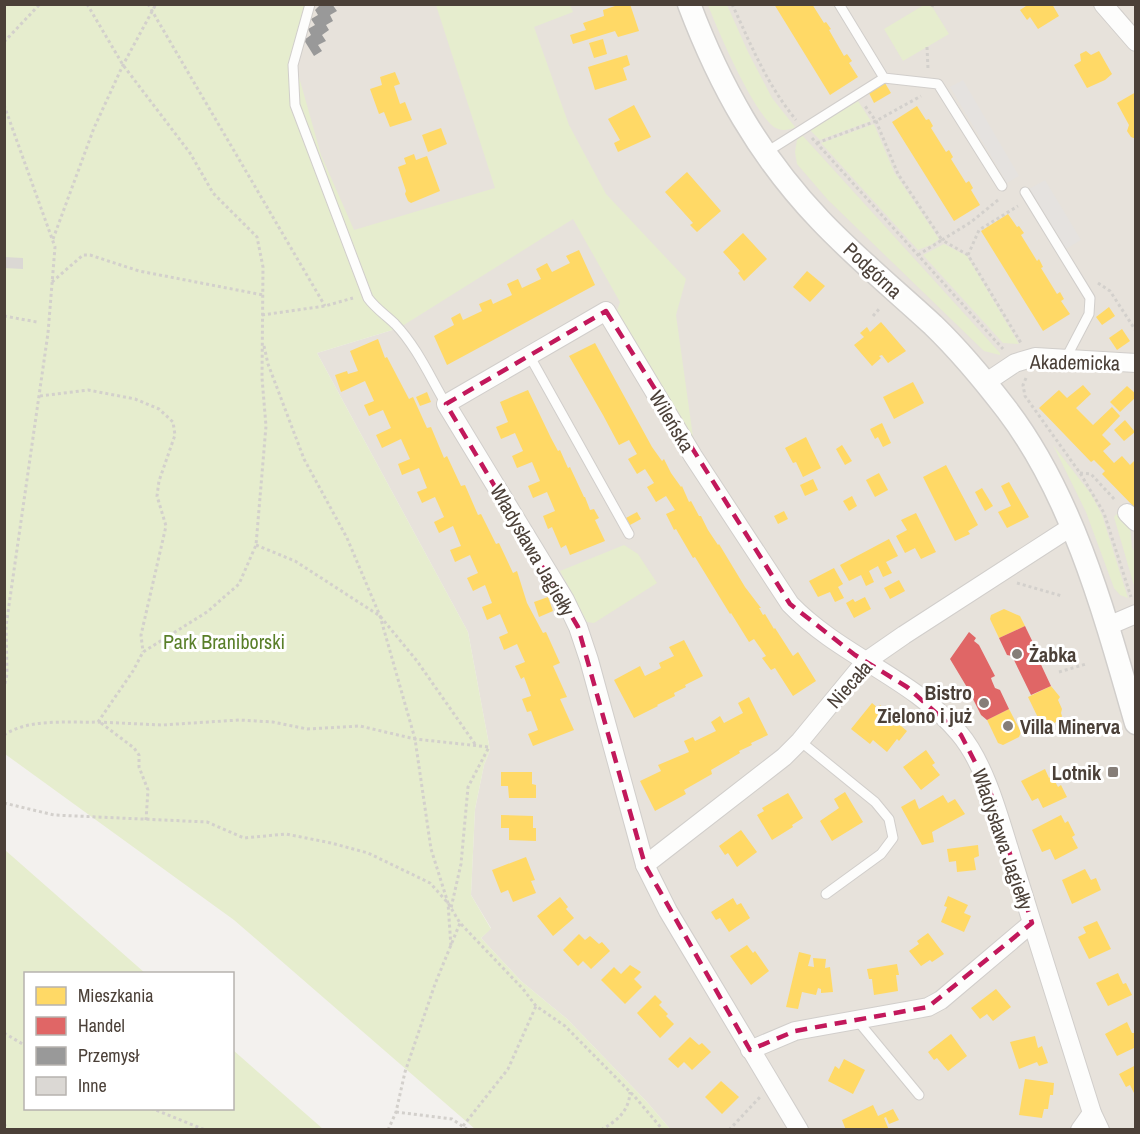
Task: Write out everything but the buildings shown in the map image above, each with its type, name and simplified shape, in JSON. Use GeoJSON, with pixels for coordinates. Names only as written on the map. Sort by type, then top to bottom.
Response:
{"type":"FeatureCollection","features":[{"type":"Feature","properties":{"kind":"street","name":"Podgórna"},"geometry":{"type":"LineString","coordinates":[[689,4],[738,114],[765,153],[818,218],[934,326],[986,383],[1028,441],[1051,483],[1090,572],[1136,723]]}},
{"type":"Feature","properties":{"kind":"street"},"geometry":{"type":"LineString","coordinates":[[1103,4],[1136,42]]}},
{"type":"Feature","properties":{"kind":"street","name":"Wileńska"},"geometry":{"type":"LineString","coordinates":[[446,404],[606,310],[693,456],[790,604],[803,617],[866,662]]}},
{"type":"Feature","properties":{"kind":"street","name":"Akademicka"},"geometry":{"type":"LineString","coordinates":[[986,383],[1015,363],[1035,357],[1136,363]]}},
{"type":"Feature","properties":{"kind":"street","name":"Władysława Jagiełły"},"geometry":{"type":"LineString","coordinates":[[446,404],[565,600],[578,627],[645,865],[668,912],[799,1130]]}},
{"type":"Feature","properties":{"kind":"street","name":"Niecała"},"geometry":{"type":"LineString","coordinates":[[645,865],[784,757],[866,662],[1071,527]]}},
{"type":"Feature","properties":{"kind":"street"},"geometry":{"type":"LineString","coordinates":[[1108,626],[1134,606]]}},
{"type":"Feature","properties":{"kind":"street","name":"Władysława Jagiełły"},"geometry":{"type":"LineString","coordinates":[[866,662],[907,687],[941,714],[961,735],[990,791],[1096,1121],[1080,1130]]}},
{"type":"Feature","properties":{"kind":"street","name":"Władysława Jagiełły"},"geometry":{"type":"LineString","coordinates":[[750,1050],[795,1031],[928,1007],[941,1000],[1032,923]]}},
{"type":"Feature","properties":{"kind":"lane","name":"Władysława Jagiełły"},"geometry":{"type":"LineString","coordinates":[[310,4],[293,65],[296,105],[366,294],[374,306],[395,324],[414,349],[446,404]]}},
{"type":"Feature","properties":{"kind":"lane"},"geometry":{"type":"LineString","coordinates":[[839,4],[884,78]]}},
{"type":"Feature","properties":{"kind":"lane"},"geometry":{"type":"LineString","coordinates":[[765,153],[884,78],[938,84],[1002,186]]}},
{"type":"Feature","properties":{"kind":"lane"},"geometry":{"type":"LineString","coordinates":[[1027,196],[1090,298],[1089,314],[1066,358]]}},
{"type":"Feature","properties":{"kind":"lane"},"geometry":{"type":"LineString","coordinates":[[529,355],[629,534]]}},
{"type":"Feature","properties":{"kind":"lane"},"geometry":{"type":"LineString","coordinates":[[800,741],[874,802],[889,819],[893,837],[881,854],[826,894]]}},
{"type":"Feature","properties":{"kind":"lane"},"geometry":{"type":"LineString","coordinates":[[857,1020],[919,1095]]}},
{"type":"Feature","properties":{"kind":"path"},"geometry":{"type":"LineString","coordinates":[[4,42],[40,4]]}},
{"type":"Feature","properties":{"kind":"path"},"geometry":{"type":"LineString","coordinates":[[87,4],[123,65],[190,153],[213,193],[257,237],[263,267],[262,339],[266,426],[256,545],[239,584],[207,612],[143,652],[99,722]]}},
{"type":"Feature","properties":{"kind":"path"},"geometry":{"type":"LineString","coordinates":[[148,4],[325,306]]}},
{"type":"Feature","properties":{"kind":"path"},"geometry":{"type":"LineString","coordinates":[[52,241],[94,128],[123,65],[156,4]]}},
{"type":"Feature","properties":{"kind":"path"},"geometry":{"type":"LineString","coordinates":[[732,4],[758,62],[778,97],[804,129],[1006,352]]}},
{"type":"Feature","properties":{"kind":"path"},"geometry":{"type":"LineString","coordinates":[[817,143],[876,121],[933,90],[928,83],[927,46]]}},
{"type":"Feature","properties":{"kind":"path"},"geometry":{"type":"LineString","coordinates":[[857,95],[876,121],[897,174],[942,240],[968,255],[1023,346],[1002,348]]}},
{"type":"Feature","properties":{"kind":"path"},"geometry":{"type":"LineString","coordinates":[[4,105],[55,247],[48,333],[6,626],[7,674],[4,689]]}},
{"type":"Feature","properties":{"kind":"path"},"geometry":{"type":"LineString","coordinates":[[918,255],[999,201],[993,191]]}},
{"type":"Feature","properties":{"kind":"path"},"geometry":{"type":"LineString","coordinates":[[968,255],[979,230],[1027,196]]}},
{"type":"Feature","properties":{"kind":"path"},"geometry":{"type":"LineString","coordinates":[[52,282],[83,255],[90,255],[139,271],[263,295]]}},
{"type":"Feature","properties":{"kind":"path"},"geometry":{"type":"LineString","coordinates":[[1093,280],[1110,291],[1136,331]]}},
{"type":"Feature","properties":{"kind":"path"},"geometry":{"type":"LineString","coordinates":[[262,315],[325,306],[366,294]]}},
{"type":"Feature","properties":{"kind":"path"},"geometry":{"type":"LineString","coordinates":[[873,316],[879,309]]}},
{"type":"Feature","properties":{"kind":"path"},"geometry":{"type":"LineString","coordinates":[[4,316],[37,322]]}},
{"type":"Feature","properties":{"kind":"path"},"geometry":{"type":"LineString","coordinates":[[262,339],[268,364],[304,459],[347,538],[380,616],[415,739],[431,849],[448,903],[451,947]]}},
{"type":"Feature","properties":{"kind":"path"},"geometry":{"type":"LineString","coordinates":[[1025,375],[1023,386],[1025,396],[1080,473],[1104,513],[1134,606]]}},
{"type":"Feature","properties":{"kind":"path"},"geometry":{"type":"LineString","coordinates":[[39,396],[88,390],[135,399],[159,409],[173,422],[175,435],[159,481],[157,496],[166,526],[141,634],[143,652]]}},
{"type":"Feature","properties":{"kind":"path"},"geometry":{"type":"LineString","coordinates":[[1080,473],[1091,474],[1131,518]]}},
{"type":"Feature","properties":{"kind":"path"},"geometry":{"type":"LineString","coordinates":[[256,545],[295,561],[380,616],[417,661],[475,744]]}},
{"type":"Feature","properties":{"kind":"path"},"geometry":{"type":"LineString","coordinates":[[1009,581],[1062,596]]}},
{"type":"Feature","properties":{"kind":"path"},"geometry":{"type":"LineString","coordinates":[[1059,672],[1086,664]]}},
{"type":"Feature","properties":{"kind":"path"},"geometry":{"type":"LineString","coordinates":[[4,735],[12,730],[32,725],[99,722],[162,725],[239,720],[273,722],[307,729],[360,726],[415,739],[489,747],[468,787],[461,864],[451,908]]}},
{"type":"Feature","properties":{"kind":"path"},"geometry":{"type":"LineString","coordinates":[[99,722],[134,748],[139,755],[139,767],[148,790],[146,820]]}},
{"type":"Feature","properties":{"kind":"path"},"geometry":{"type":"LineString","coordinates":[[4,803],[54,815],[207,822],[244,838],[286,834],[331,843],[368,854],[430,883],[448,903],[460,923],[523,989],[536,1006],[565,1026],[630,1092],[663,1130]]}},
{"type":"Feature","properties":{"kind":"path"},"geometry":{"type":"LineString","coordinates":[[388,1130],[396,1112],[405,1072],[435,984],[460,923]]}},
{"type":"Feature","properties":{"kind":"path"},"geometry":{"type":"LineString","coordinates":[[463,1126],[508,1069],[536,1006]]}},
{"type":"Feature","properties":{"kind":"path"},"geometry":{"type":"LineString","coordinates":[[4,1033],[24,1045]]}},
{"type":"Feature","properties":{"kind":"path"},"geometry":{"type":"LineString","coordinates":[[729,1130],[771,1084]]}},
{"type":"Feature","properties":{"kind":"path"},"geometry":{"type":"LineString","coordinates":[[601,1130],[614,1122],[628,1107],[630,1092]]}},
{"type":"Feature","properties":{"kind":"path"},"geometry":{"type":"LineString","coordinates":[[155,1110],[205,1130]]}},
{"type":"Feature","properties":{"kind":"path"},"geometry":{"type":"LineString","coordinates":[[396,1112],[452,1119],[468,1130]]}},
{"type":"Feature","properties":{"kind":"path"},"geometry":{"type":"LineString","coordinates":[[4,1124],[9,1130]]}},
{"type":"Feature","properties":{"kind":"highlighted area"},"geometry":{"type":"Polygon","coordinates":[[[606,311],[790,604],[855,655],[907,687],[961,735],[990,791],[1032,923],[928,1007],[795,1031],[750,1050],[645,865],[578,627],[446,404],[606,311]]]}},
{"type":"Feature","properties":{"kind":"shaded area"},"geometry":{"type":"Polygon","coordinates":[[[212,5],[1135,5],[1135,1129],[670,1129],[567,1019],[521,981],[481,938],[491,928],[471,895],[475,809],[484,765],[490,750],[468,632],[317,353],[399,328],[212,5]]]}},
{"type":"Feature","properties":{"kind":"shaded area"},"geometry":{"type":"Polygon","coordinates":[[[963,80],[1019,176],[1007,183],[950,87],[963,80]]]}},
{"type":"Feature","properties":{"kind":"shaded area"},"geometry":{"type":"Polygon","coordinates":[[[1045,180],[1081,240],[1066,249],[1029,189],[1045,180]]]}},
{"type":"Feature","properties":{"kind":"green space","name":"Park Braniborski"},"geometry":{"type":"Polygon","coordinates":[[[5,5],[306,5],[293,46],[299,77],[321,155],[354,230],[495,188],[436,5],[570,5],[573,12],[534,27],[569,125],[606,194],[686,279],[676,315],[693,437],[626,343],[617,311],[620,302],[573,219],[399,328],[317,353],[468,632],[490,750],[484,765],[475,809],[471,895],[491,929],[481,938],[521,981],[567,1019],[670,1129],[475,1129],[234,920],[5,754],[5,5]]]}},
{"type":"Feature","properties":{"kind":"green space"},"geometry":{"type":"Polygon","coordinates":[[[708,5],[727,5],[772,98],[794,128],[780,130],[767,121],[748,91],[719,33],[708,5]]]}},
{"type":"Feature","properties":{"kind":"green space"},"geometry":{"type":"Polygon","coordinates":[[[924,5],[931,5],[949,34],[903,61],[884,29],[924,5]]]}},
{"type":"Feature","properties":{"kind":"green space"},"geometry":{"type":"Polygon","coordinates":[[[858,101],[871,121],[820,140],[810,130],[858,101]]]}},
{"type":"Feature","properties":{"kind":"green space"},"geometry":{"type":"Polygon","coordinates":[[[874,124],[894,172],[939,239],[933,244],[918,250],[821,143],[874,124]]]}},
{"type":"Feature","properties":{"kind":"green space"},"geometry":{"type":"Polygon","coordinates":[[[802,135],[1000,355],[984,351],[828,200],[797,164],[795,152],[797,140],[802,135]]]}},
{"type":"Feature","properties":{"kind":"green space"},"geometry":{"type":"Polygon","coordinates":[[[944,244],[967,256],[1019,344],[1003,343],[923,255],[944,244]]]}},
{"type":"Feature","properties":{"kind":"green space"},"geometry":{"type":"Polygon","coordinates":[[[1053,445],[1091,494],[1102,515],[1128,598],[1120,595],[1114,588],[1086,512],[1053,445]]]}},
{"type":"Feature","properties":{"kind":"green space"},"geometry":{"type":"Polygon","coordinates":[[[1118,513],[1130,526],[1132,548],[1135,552],[1135,589],[1114,517],[1118,513]]]}},
{"type":"Feature","properties":{"kind":"green space"},"geometry":{"type":"Polygon","coordinates":[[[624,545],[638,554],[657,583],[594,623],[587,622],[560,571],[624,545]]]}},
{"type":"Feature","properties":{"kind":"green space"},"geometry":{"type":"Polygon","coordinates":[[[5,850],[144,972],[24,972],[24,1110],[234,1110],[234,1051],[323,1129],[5,1129],[5,850]]]}},
{"type":"Feature","properties":{"kind":"place","name":"Żabka"},"geometry":{"type":"Point","coordinates":[1017,654]}},
{"type":"Feature","properties":{"kind":"place","name":"Bistro Zielono i już"},"geometry":{"type":"Point","coordinates":[984,703]}},
{"type":"Feature","properties":{"kind":"place","name":"Villa Minerva"},"geometry":{"type":"Point","coordinates":[1008,726]}},
{"type":"Feature","properties":{"kind":"place","name":"Lotnik"},"geometry":{"type":"Point","coordinates":[1113,772]}}]}
